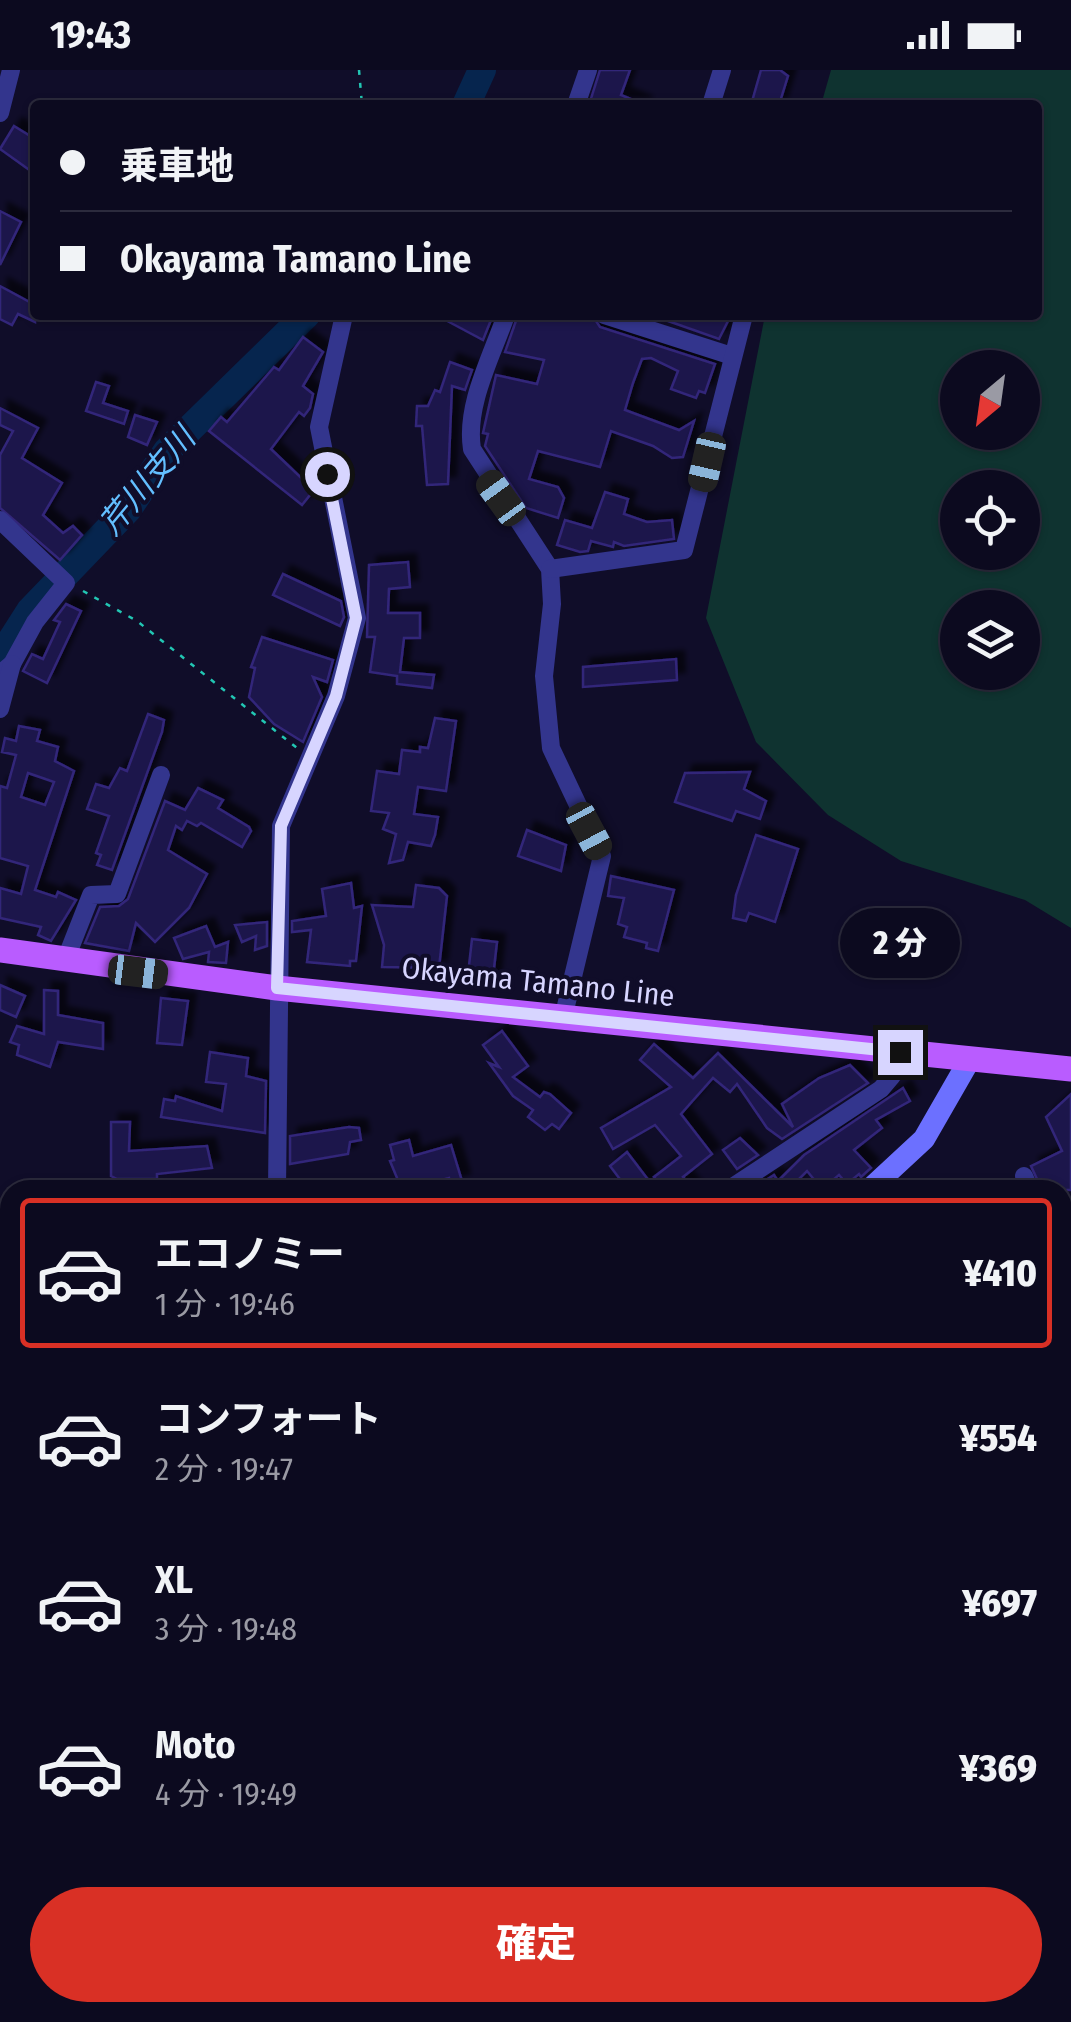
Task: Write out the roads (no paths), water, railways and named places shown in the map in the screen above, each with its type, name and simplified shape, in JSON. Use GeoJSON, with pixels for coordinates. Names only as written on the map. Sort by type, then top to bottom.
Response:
{"type":"FeatureCollection","features":[{"type":"Feature","properties":{"kind":"main road","name":"Okayama Tamano Line"},"geometry":{"type":"LineString","coordinates":[[0,950],[277,988],[1071,1069]]}},
{"type":"Feature","properties":{"kind":"street"},"geometry":{"type":"LineString","coordinates":[[0,113],[11,70]]}},
{"type":"Feature","properties":{"kind":"street"},"geometry":{"type":"LineString","coordinates":[[578,100],[588,70]]}},
{"type":"Feature","properties":{"kind":"street"},"geometry":{"type":"LineString","coordinates":[[713,100],[722,70]]}},
{"type":"Feature","properties":{"kind":"street"},"geometry":{"type":"LineString","coordinates":[[277,1180],[281,826],[346,667],[356,618],[319,428],[343,320]]}},
{"type":"Feature","properties":{"kind":"street"},"geometry":{"type":"LineString","coordinates":[[504,320],[474,408],[472,449],[550,569],[552,604],[544,676],[550,748],[602,856],[563,1018]]}},
{"type":"Feature","properties":{"kind":"street"},"geometry":{"type":"LineString","coordinates":[[620,320],[732,356]]}},
{"type":"Feature","properties":{"kind":"street"},"geometry":{"type":"LineString","coordinates":[[550,569],[684,550],[743,320]]}},
{"type":"Feature","properties":{"kind":"street"},"geometry":{"type":"LineString","coordinates":[[0,520],[59,578],[6,669],[0,709]]}},
{"type":"Feature","properties":{"kind":"street"},"geometry":{"type":"LineString","coordinates":[[66,961],[91,896],[116,894],[161,775]]}},
{"type":"Feature","properties":{"kind":"street"},"geometry":{"type":"LineString","coordinates":[[744,1180],[881,1089],[892,1076],[900,1052]]}},
{"type":"Feature","properties":{"kind":"street"},"geometry":{"type":"LineString","coordinates":[[880,1180],[924,1139],[970,1059]]}},
{"type":"Feature","properties":{"kind":"street"},"geometry":{"type":"LineString","coordinates":[[754,1180],[766,1166]]}},
{"type":"Feature","properties":{"kind":"waterway","name":"芹川支川"},"geometry":{"type":"LineString","coordinates":[[468,100],[482,70]]}},
{"type":"Feature","properties":{"kind":"waterway","name":"芹川支川"},"geometry":{"type":"LineString","coordinates":[[0,658],[30,611],[128,509],[167,451],[301,320]]}}]}
